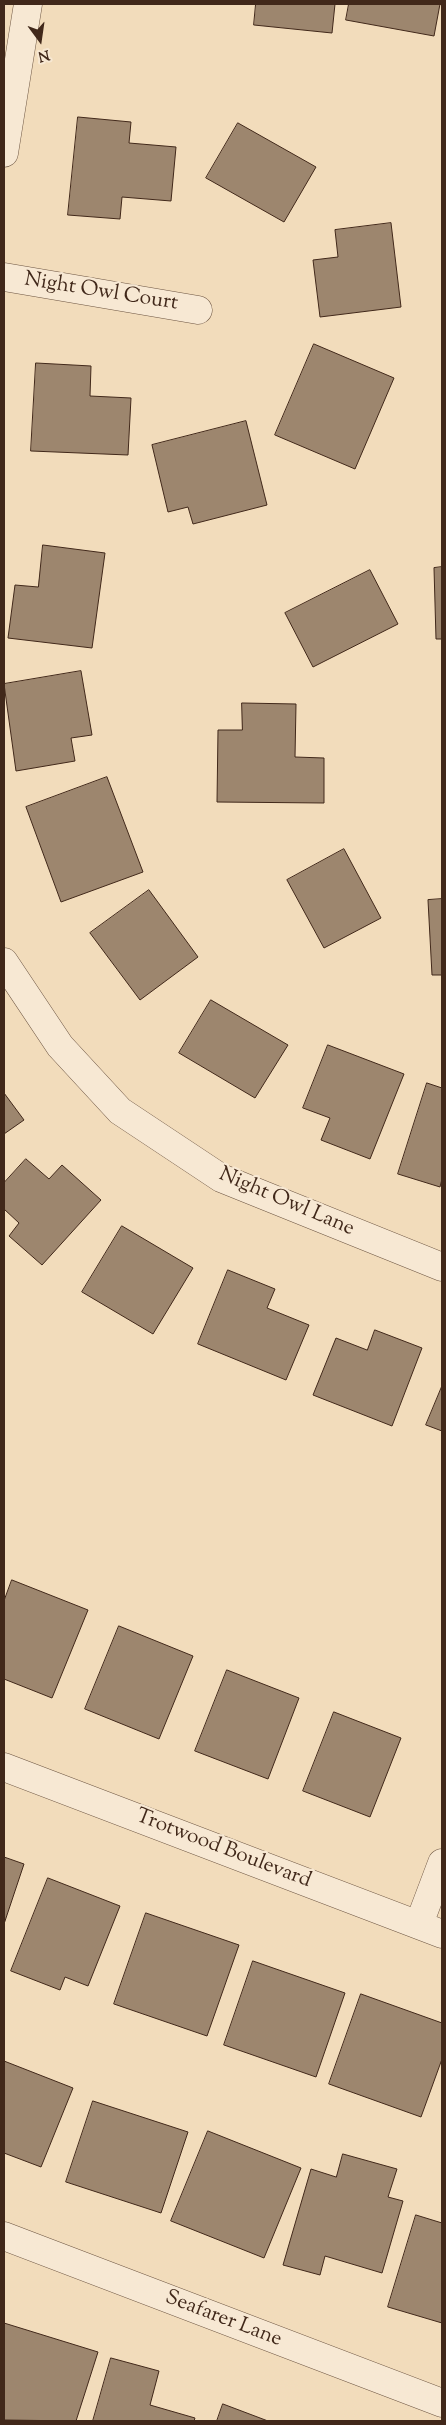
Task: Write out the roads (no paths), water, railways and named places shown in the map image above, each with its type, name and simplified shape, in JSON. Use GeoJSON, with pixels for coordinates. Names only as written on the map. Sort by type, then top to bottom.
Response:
{"type":"FeatureCollection","features":[{"type":"Feature","properties":{"kind":"street"},"geometry":{"type":"LineString","coordinates":[[4,152],[28,4]]}},
{"type":"Feature","properties":{"kind":"street","name":"Night Owl Court"},"geometry":{"type":"LineString","coordinates":[[4,277],[198,310]]}},
{"type":"Feature","properties":{"kind":"street","name":"Night Owl Lane"},"geometry":{"type":"LineString","coordinates":[[4,962],[60,1046],[120,1111],[221,1178],[442,1267]]}},
{"type":"Feature","properties":{"kind":"street","name":"Trotwood Boulevard"},"geometry":{"type":"LineString","coordinates":[[4,1767],[431,1929]]}},
{"type":"Feature","properties":{"kind":"street"},"geometry":{"type":"LineString","coordinates":[[431,1929],[442,1862]]}},
{"type":"Feature","properties":{"kind":"street","name":"Seafarer Lane"},"geometry":{"type":"LineString","coordinates":[[4,2236],[442,2403]]}}]}
